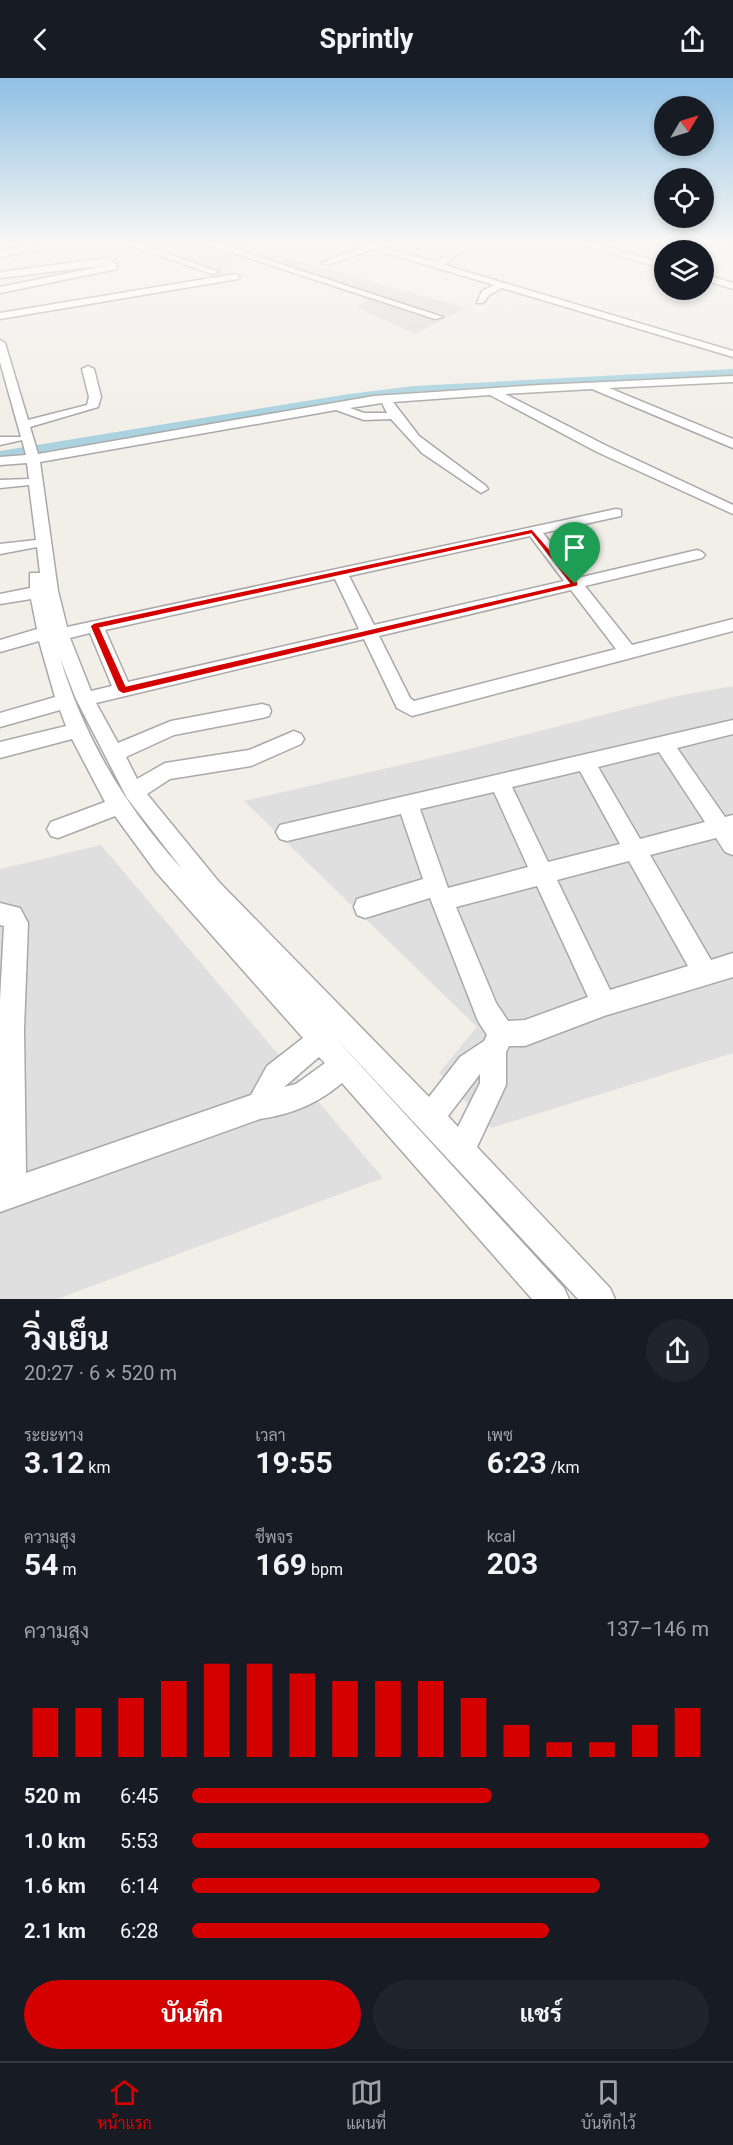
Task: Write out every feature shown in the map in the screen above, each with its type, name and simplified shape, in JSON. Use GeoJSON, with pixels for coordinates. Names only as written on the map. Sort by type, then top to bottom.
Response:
{"type":"FeatureCollection","features":[{"type":"Feature","properties":{"kind":"street"},"geometry":{"type":"LineString","coordinates":[[0,316],[90,301]]}},
{"type":"Feature","properties":{"kind":"street"},"geometry":{"type":"LineString","coordinates":[[388,301],[438,317]]}},
{"type":"Feature","properties":{"kind":"street"},"geometry":{"type":"LineString","coordinates":[[560,301],[733,354]]}},
{"type":"Feature","properties":{"kind":"street"},"geometry":{"type":"LineString","coordinates":[[0,343],[25,425],[21,453],[38,592],[76,700],[112,754],[127,799],[164,865],[553,1299]]}},
{"type":"Feature","properties":{"kind":"street"},"geometry":{"type":"LineString","coordinates":[[25,425],[92,407],[95,397],[88,369]]}},
{"type":"Feature","properties":{"kind":"street"},"geometry":{"type":"LineString","coordinates":[[0,441],[21,453],[386,399],[592,385],[733,379]]}},
{"type":"Feature","properties":{"kind":"street"},"geometry":{"type":"LineString","coordinates":[[0,384],[21,453],[50,591],[52,633]]}},
{"type":"Feature","properties":{"kind":"street"},"geometry":{"type":"LineString","coordinates":[[592,385],[733,444]]}},
{"type":"Feature","properties":{"kind":"street"},"geometry":{"type":"LineString","coordinates":[[491,391],[602,449],[733,510]]}},
{"type":"Feature","properties":{"kind":"street"},"geometry":{"type":"LineString","coordinates":[[386,399],[395,420],[446,465],[481,489]]}},
{"type":"Feature","properties":{"kind":"street"},"geometry":{"type":"LineString","coordinates":[[339,406],[352,414],[368,418],[392,415]]}},
{"type":"Feature","properties":{"kind":"street"},"geometry":{"type":"LineString","coordinates":[[0,484],[25,482]]}},
{"type":"Feature","properties":{"kind":"street"},"geometry":{"type":"LineString","coordinates":[[0,646],[616,513]]}},
{"type":"Feature","properties":{"kind":"street"},"geometry":{"type":"LineString","coordinates":[[532,531],[628,652]]}},
{"type":"Feature","properties":{"kind":"street"},"geometry":{"type":"LineString","coordinates":[[0,547],[32,544]]}},
{"type":"Feature","properties":{"kind":"street"},"geometry":{"type":"LineString","coordinates":[[0,720],[76,700],[123,691],[698,555]]}},
{"type":"Feature","properties":{"kind":"street"},"geometry":{"type":"LineString","coordinates":[[340,573],[403,703],[412,709],[733,625]]}},
{"type":"Feature","properties":{"kind":"street"},"geometry":{"type":"LineString","coordinates":[[0,599],[38,592]]}},
{"type":"Feature","properties":{"kind":"street"},"geometry":{"type":"LineString","coordinates":[[94,626],[123,691]]}},
{"type":"Feature","properties":{"kind":"street"},"geometry":{"type":"LineString","coordinates":[[76,700],[78,730],[107,787],[127,799],[430,1117],[599,1299]]}},
{"type":"Feature","properties":{"kind":"street"},"geometry":{"type":"LineString","coordinates":[[112,754],[171,728],[262,711]]}},
{"type":"Feature","properties":{"kind":"street"},"geometry":{"type":"LineString","coordinates":[[287,832],[733,727]]}},
{"type":"Feature","properties":{"kind":"street"},"geometry":{"type":"LineString","coordinates":[[0,750],[78,730]]}},
{"type":"Feature","properties":{"kind":"street"},"geometry":{"type":"LineString","coordinates":[[58,829],[127,799],[165,771],[251,758],[294,739]]}},
{"type":"Feature","properties":{"kind":"street"},"geometry":{"type":"LineString","coordinates":[[364,907],[544,874],[634,849],[729,832],[663,743]]}},
{"type":"Feature","properties":{"kind":"street"},"geometry":{"type":"LineString","coordinates":[[584,761],[705,973]]}},
{"type":"Feature","properties":{"kind":"street"},"geometry":{"type":"LineString","coordinates":[[499,782],[604,1004]]}},
{"type":"Feature","properties":{"kind":"street"},"geometry":{"type":"LineString","coordinates":[[408,804],[439,893],[498,1042],[494,1085],[461,1150]]}},
{"type":"Feature","properties":{"kind":"street"},"geometry":{"type":"LineString","coordinates":[[0,914],[12,916],[16,923],[6,1031],[6,1195],[260,1105],[293,1100],[308,1094],[343,1065]]}},
{"type":"Feature","properties":{"kind":"street"},"geometry":{"type":"LineString","coordinates":[[430,1117],[470,1066],[498,1042],[604,1004],[733,965]]}},
{"type":"Feature","properties":{"kind":"street"},"geometry":{"type":"LineString","coordinates":[[260,1105],[276,1075],[321,1040]]}},
{"type":"Feature","properties":{"kind":"shaded area"},"geometry":{"type":"Polygon","coordinates":[[[367,301],[440,301],[465,308],[415,334],[356,307],[367,301]]]}},
{"type":"Feature","properties":{"kind":"shaded area"},"geometry":{"type":"Polygon","coordinates":[[[733,686],[733,1053],[491,1128],[439,1073],[477,1027],[244,801],[457,752],[677,696],[733,686]]]}},
{"type":"Feature","properties":{"kind":"shaded area"},"geometry":{"type":"Polygon","coordinates":[[[101,845],[383,1178],[57,1299],[0,1299],[0,869],[101,845]]]}},
{"type":"Feature","properties":{"kind":"waterway"},"geometry":{"type":"LineString","coordinates":[[0,455],[349,397],[414,389],[733,372]]}},
{"type":"Feature","properties":{"kind":"route"},"geometry":{"type":"LineString","coordinates":[[532,531],[575,584],[123,691],[94,626],[532,531]]}}]}
